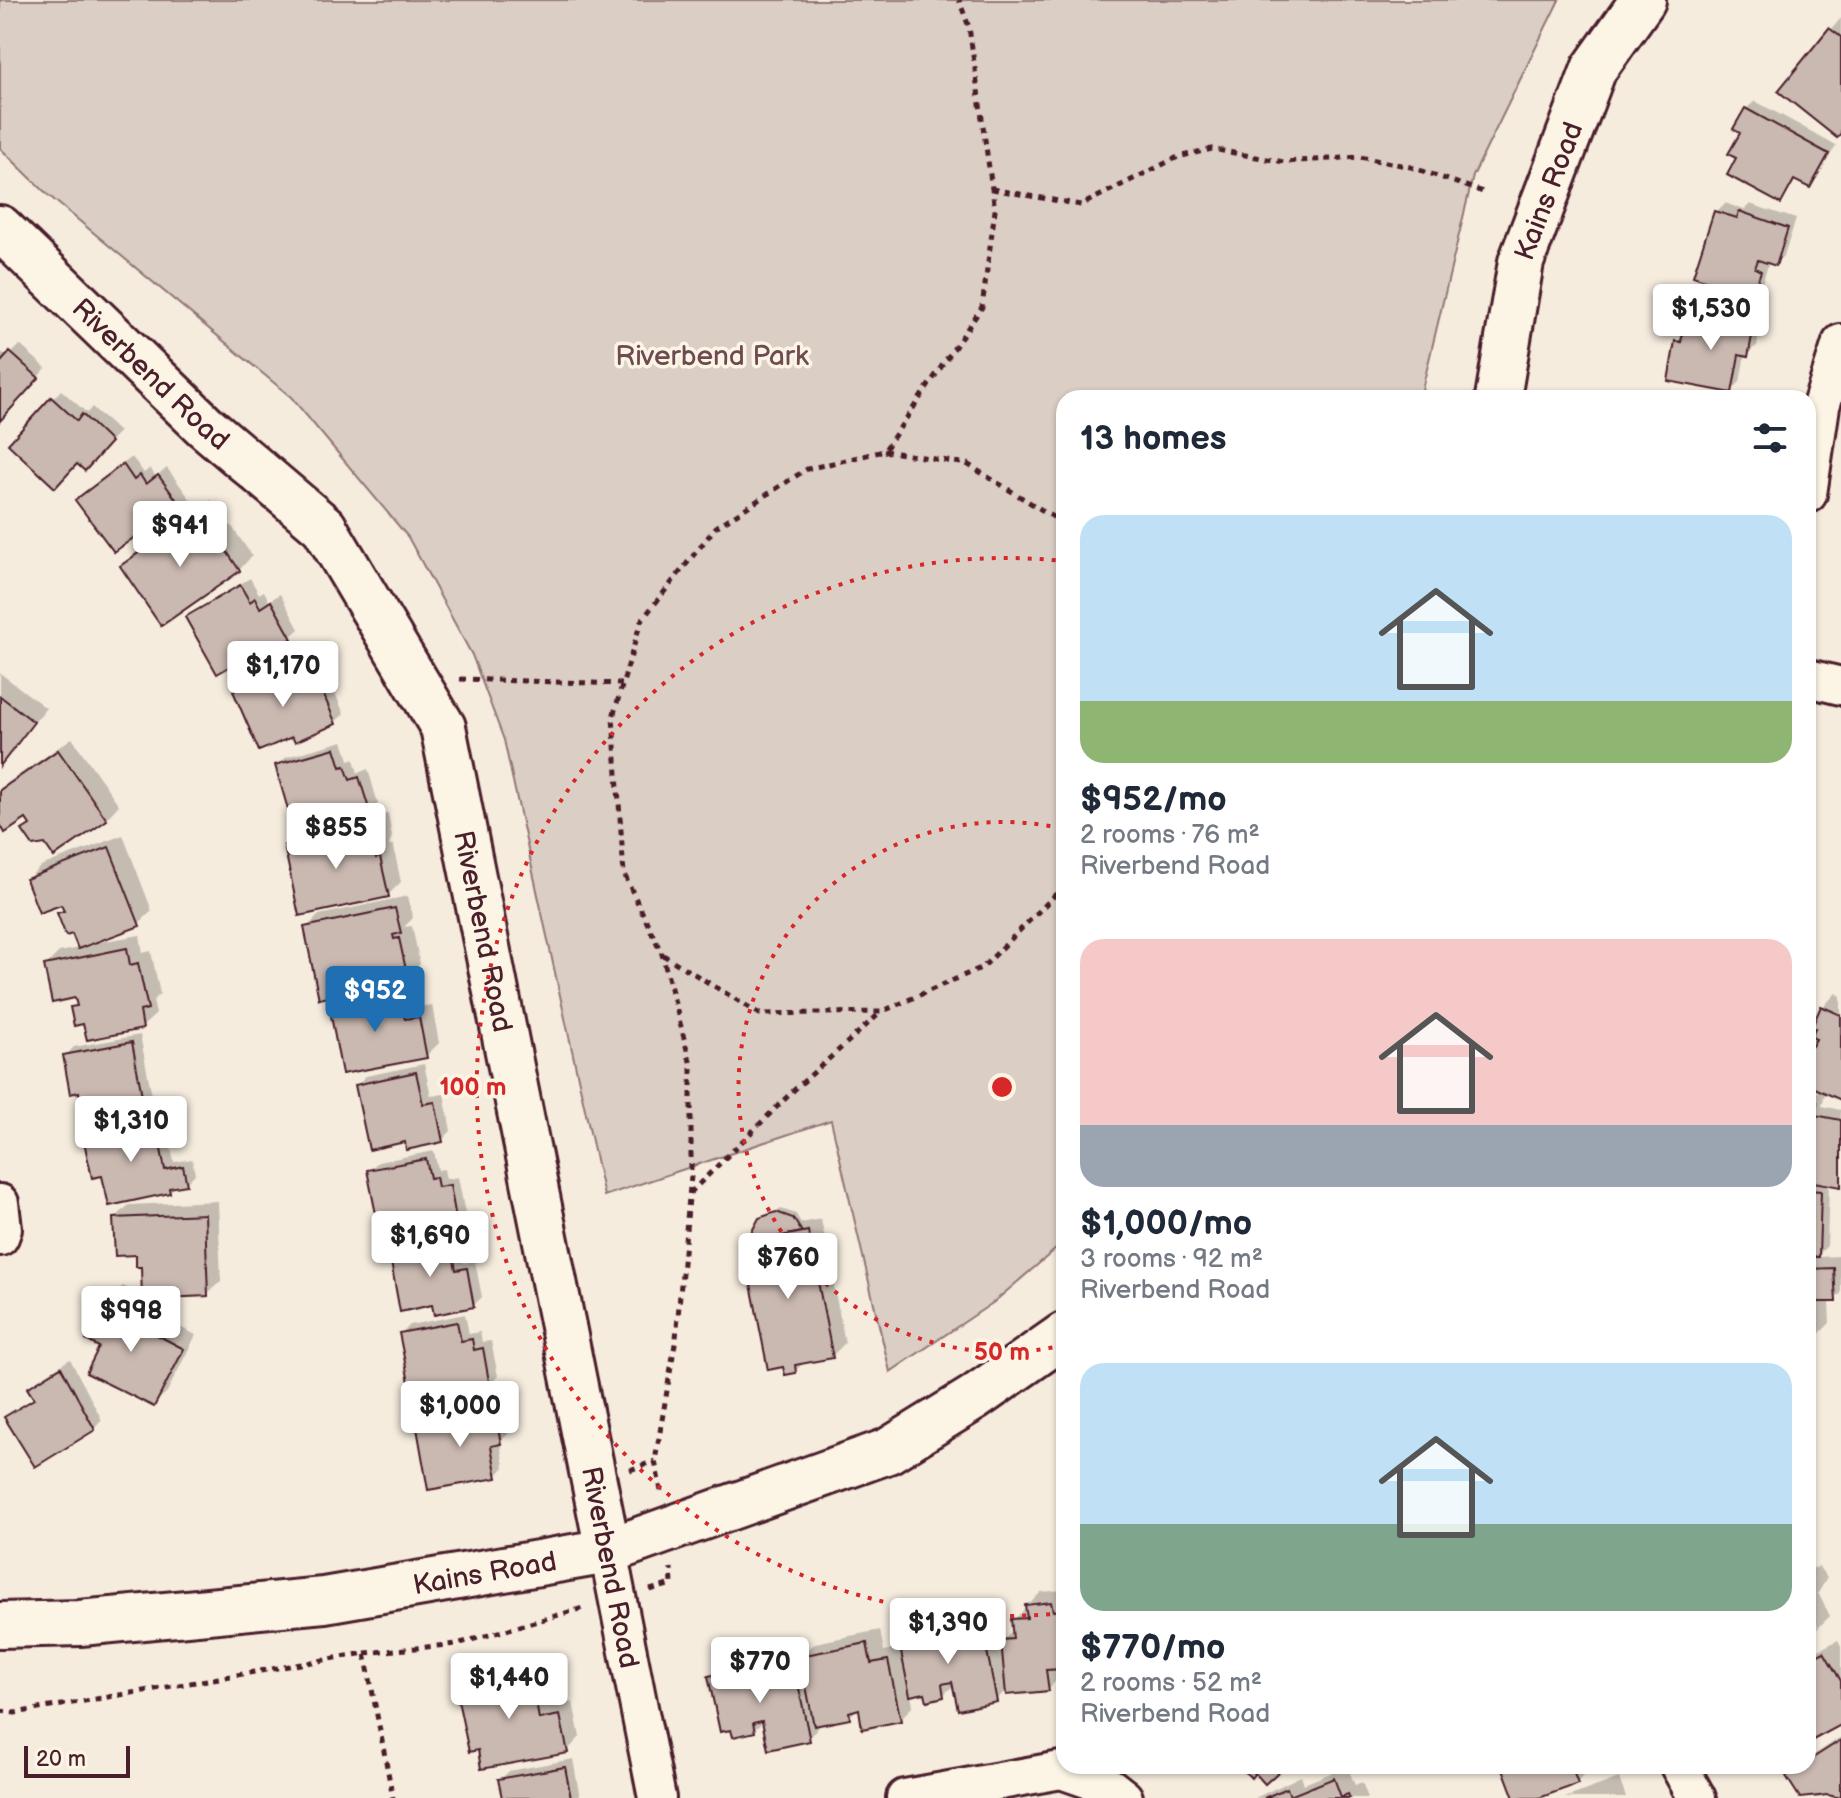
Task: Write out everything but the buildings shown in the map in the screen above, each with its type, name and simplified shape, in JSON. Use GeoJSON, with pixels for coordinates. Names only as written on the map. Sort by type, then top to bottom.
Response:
{"type":"FeatureCollection","features":[{"type":"Feature","properties":{"kind":"street","name":"Kains Road"},"geometry":{"type":"LineString","coordinates":[[1499,390],[1521,262],[1594,69],[1643,0]]}},
{"type":"Feature","properties":{"kind":"street","name":"Riverbend Road"},"geometry":{"type":"LineString","coordinates":[[0,228],[205,426],[324,527],[443,727],[657,1798]]}},
{"type":"Feature","properties":{"kind":"street"},"geometry":{"type":"LineString","coordinates":[[1816,440],[1821,406],[1841,343]]}},
{"type":"Feature","properties":{"kind":"street"},"geometry":{"type":"LineString","coordinates":[[1816,680],[1841,686]]}},
{"type":"Feature","properties":{"kind":"street"},"geometry":{"type":"LineString","coordinates":[[0,1203],[3,1229],[0,1237]]}},
{"type":"Feature","properties":{"kind":"street","name":"Kains Road"},"geometry":{"type":"LineString","coordinates":[[0,1625],[80,1623],[324,1600],[608,1551],[888,1451],[974,1398],[1056,1341]]}},
{"type":"Feature","properties":{"kind":"street"},"geometry":{"type":"LineString","coordinates":[[905,1798],[1056,1771]]}},
{"type":"Feature","properties":{"kind":"street"},"geometry":{"type":"LineString","coordinates":[[1073,1774],[1110,1787],[1124,1798]]}},
{"type":"Feature","properties":{"kind":"street"},"geometry":{"type":"LineString","coordinates":[[1684,1774],[1697,1798]]}},
{"type":"Feature","properties":{"kind":"path"},"geometry":{"type":"LineString","coordinates":[[884,451],[982,307],[995,210],[969,27],[959,0]]}},
{"type":"Feature","properties":{"kind":"path"},"geometry":{"type":"LineString","coordinates":[[992,189],[1081,205],[1178,157],[1212,149],[1284,162],[1360,157],[1411,167],[1483,192]]}},
{"type":"Feature","properties":{"kind":"path"},"geometry":{"type":"LineString","coordinates":[[655,1461],[676,1338],[689,1194],[691,1065],[662,954],[624,874],[613,717],[641,621],[716,527],[807,469],[884,451],[967,464],[1056,520]]}},
{"type":"Feature","properties":{"kind":"path"},"geometry":{"type":"LineString","coordinates":[[457,679],[623,684]]}},
{"type":"Feature","properties":{"kind":"path"},"geometry":{"type":"LineString","coordinates":[[689,1194],[794,1090],[881,1012],[983,967],[1056,894]]}},
{"type":"Feature","properties":{"kind":"path"},"geometry":{"type":"LineString","coordinates":[[662,954],[760,1014],[881,1012]]}},
{"type":"Feature","properties":{"kind":"path"},"geometry":{"type":"LineString","coordinates":[[0,1711],[15,1713],[365,1653],[457,1644],[617,1598]]}},
{"type":"Feature","properties":{"kind":"path"},"geometry":{"type":"LineString","coordinates":[[365,1653],[393,1798]]}},
{"type":"Feature","properties":{"kind":"green space","name":"Riverbend Park"},"geometry":{"type":"Polygon","coordinates":[[[0,0],[1559,0],[1473,176],[1422,390],[1056,390],[1056,1249],[994,1302],[890,1372],[831,1120],[604,1196],[504,740],[472,655],[408,537],[291,397],[47,194],[0,148],[0,0]]]}}]}
